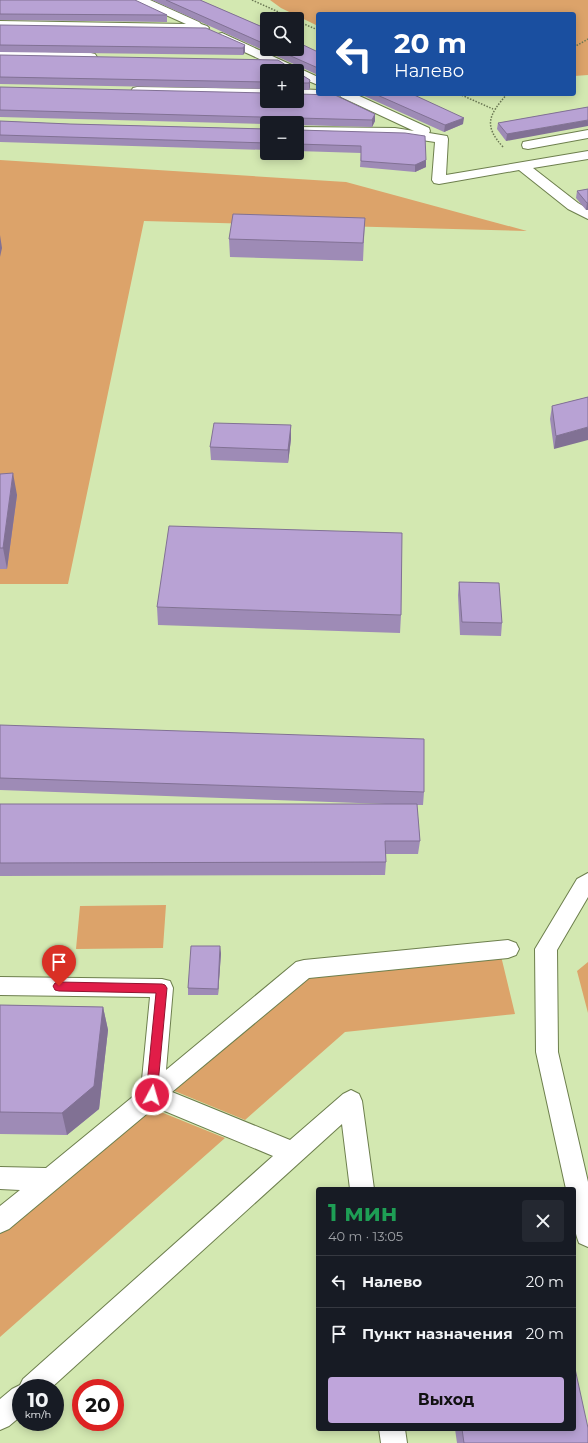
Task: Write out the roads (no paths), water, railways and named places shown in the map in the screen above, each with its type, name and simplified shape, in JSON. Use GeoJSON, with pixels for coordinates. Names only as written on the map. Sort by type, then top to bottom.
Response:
{"type":"FeatureCollection","features":[{"type":"Feature","properties":{"kind":"lane"},"geometry":{"type":"LineString","coordinates":[[141,0],[281,64]]}},
{"type":"Feature","properties":{"kind":"lane"},"geometry":{"type":"LineString","coordinates":[[0,24],[203,28]]}},
{"type":"Feature","properties":{"kind":"lane"},"geometry":{"type":"LineString","coordinates":[[0,55],[102,57]]}},
{"type":"Feature","properties":{"kind":"lane"},"geometry":{"type":"LineString","coordinates":[[242,60],[274,61]]}},
{"type":"Feature","properties":{"kind":"lane"},"geometry":{"type":"LineString","coordinates":[[304,75],[316,80]]}},
{"type":"Feature","properties":{"kind":"lane"},"geometry":{"type":"LineString","coordinates":[[126,90],[260,93]]}},
{"type":"Feature","properties":{"kind":"lane"},"geometry":{"type":"LineString","coordinates":[[304,94],[316,94]]}},
{"type":"Feature","properties":{"kind":"lane"},"geometry":{"type":"LineString","coordinates":[[350,96],[442,139]]}},
{"type":"Feature","properties":{"kind":"lane"},"geometry":{"type":"LineString","coordinates":[[304,130],[395,132],[442,139]]}},
{"type":"Feature","properties":{"kind":"lane"},"geometry":{"type":"LineString","coordinates":[[528,145],[588,134]]}},
{"type":"Feature","properties":{"kind":"lane"},"geometry":{"type":"LineString","coordinates":[[442,139],[439,180],[588,155]]}},
{"type":"Feature","properties":{"kind":"lane"},"geometry":{"type":"LineString","coordinates":[[522,166],[573,206],[588,215]]}},
{"type":"Feature","properties":{"kind":"lane"},"geometry":{"type":"LineString","coordinates":[[588,882],[584,885],[546,949],[546,957],[547,1052],[588,1235]]}},
{"type":"Feature","properties":{"kind":"lane"},"geometry":{"type":"LineString","coordinates":[[0,1221],[304,969],[508,948]]}},
{"type":"Feature","properties":{"kind":"lane"},"geometry":{"type":"LineString","coordinates":[[0,986],[162,988],[152,1095]]}},
{"type":"Feature","properties":{"kind":"lane"},"geometry":{"type":"LineString","coordinates":[[152,1095],[294,1153]]}},
{"type":"Feature","properties":{"kind":"lane"},"geometry":{"type":"LineString","coordinates":[[42,1379],[351,1101],[362,1187]]}},
{"type":"Feature","properties":{"kind":"lane"},"geometry":{"type":"LineString","coordinates":[[0,1178],[50,1179]]}},
{"type":"Feature","properties":{"kind":"lane"},"geometry":{"type":"LineString","coordinates":[[0,1417],[12,1406]]}},
{"type":"Feature","properties":{"kind":"lane"},"geometry":{"type":"LineString","coordinates":[[392,1431],[394,1443]]}}]}
